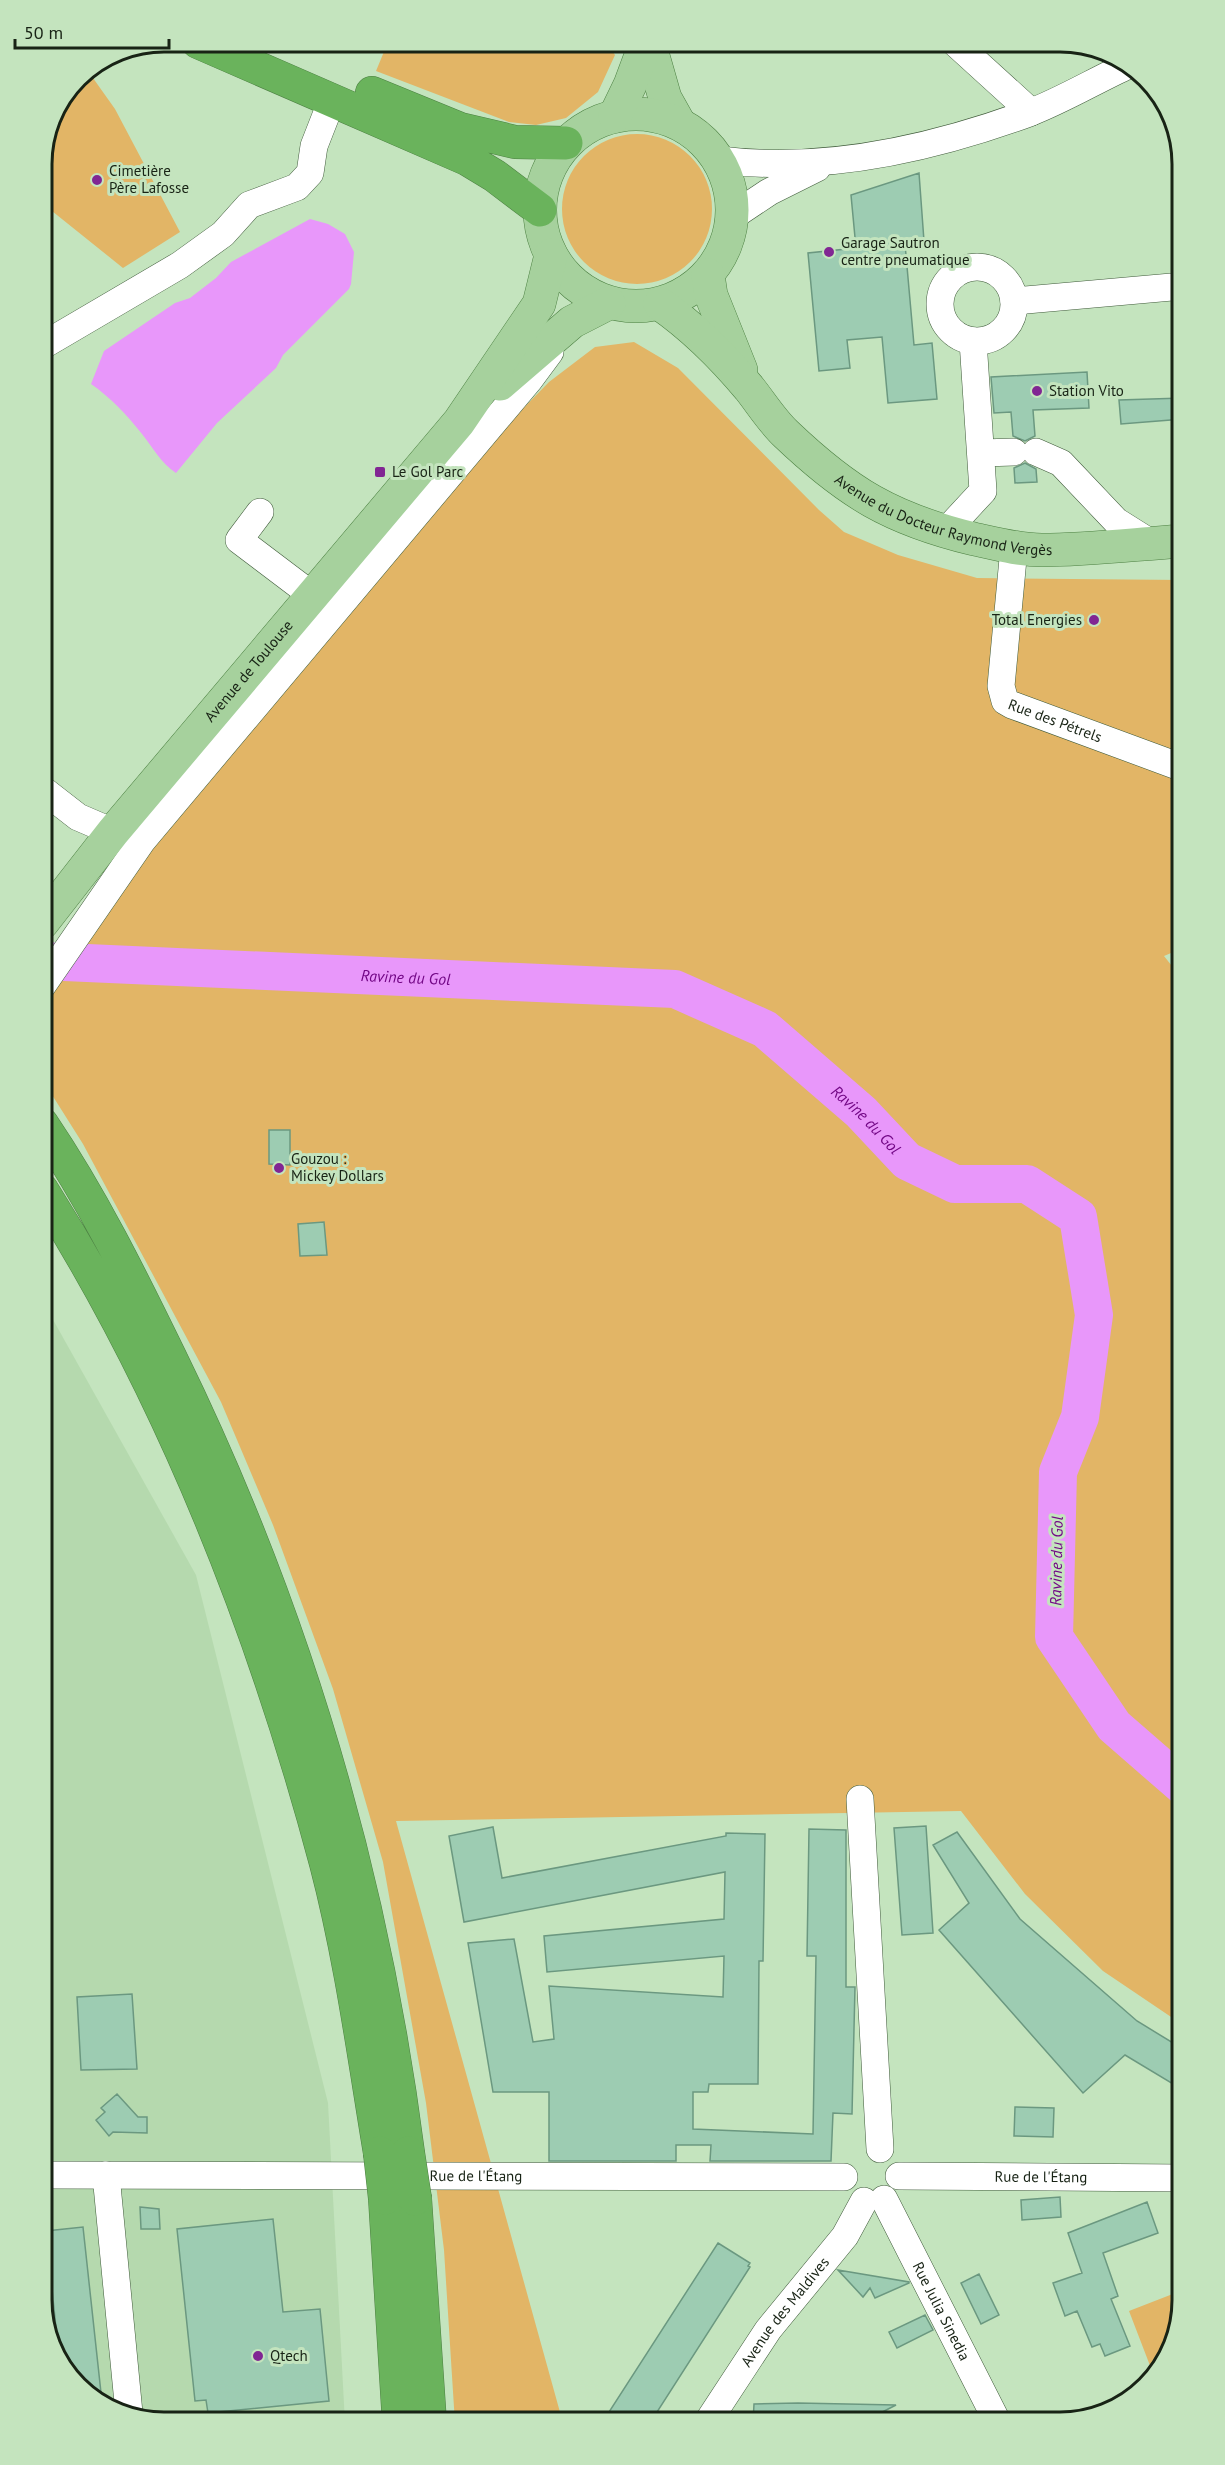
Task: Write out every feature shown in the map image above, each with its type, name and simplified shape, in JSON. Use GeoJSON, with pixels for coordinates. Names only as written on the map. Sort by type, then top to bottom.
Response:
{"type":"FeatureCollection","features":[{"type":"Feature","properties":{"kind":"highway"},"geometry":{"type":"LineString","coordinates":[[221,52],[467,159],[495,176],[540,210]]}},
{"type":"Feature","properties":{"kind":"highway"},"geometry":{"type":"LineString","coordinates":[[272,52],[460,129],[515,142],[566,143]]}},
{"type":"Feature","properties":{"kind":"highway"},"geometry":{"type":"LineString","coordinates":[[53,1140],[138,1292],[213,1447],[249,1533],[301,1673],[352,1847],[395,2052],[394,2153]]}},
{"type":"Feature","properties":{"kind":"highway"},"geometry":{"type":"LineString","coordinates":[[53,1207],[75,1243],[148,1380],[196,1481],[271,1678],[326,1866],[354,1996],[394,2153],[429,2412]]}},
{"type":"Feature","properties":{"kind":"highway"},"geometry":{"type":"LineString","coordinates":[[399,2412],[400,2199]]}},
{"type":"Feature","properties":{"kind":"main road"},"geometry":{"type":"LineString","coordinates":[[615,116],[643,53]]}},
{"type":"Feature","properties":{"kind":"main road"},"geometry":{"type":"LineString","coordinates":[[650,53],[665,98],[679,123]]}},
{"type":"Feature","properties":{"kind":"main road"},"geometry":{"type":"LineString","coordinates":[[647,114],[679,123],[702,139],[719,160],[728,177],[733,216],[726,248],[708,275],[694,288],[660,304],[634,307],[609,303],[585,292],[566,276],[551,255],[545,241],[540,210],[546,174],[566,143],[597,122],[615,116],[647,114]]}},
{"type":"Feature","properties":{"kind":"main road","name":"Avenue de Toulouse"},"geometry":{"type":"LineString","coordinates":[[53,910],[113,832],[459,422],[538,304],[551,255]]}},
{"type":"Feature","properties":{"kind":"main road","name":"Avenue du Docteur Raymond Vergès"},"geometry":{"type":"LineString","coordinates":[[708,275],[711,295],[747,386]]}},
{"type":"Feature","properties":{"kind":"main road","name":"Avenue de Toulouse"},"geometry":{"type":"LineString","coordinates":[[459,422],[516,368],[572,322],[609,303]]}},
{"type":"Feature","properties":{"kind":"main road","name":"Avenue du Docteur Raymond Vergès"},"geometry":{"type":"LineString","coordinates":[[660,304],[686,322],[747,386],[784,432],[831,475],[870,502],[945,532],[1014,548],[1041,550],[1172,542]]}},
{"type":"Feature","properties":{"kind":"street"},"geometry":{"type":"LineString","coordinates":[[966,53],[1031,112]]}},
{"type":"Feature","properties":{"kind":"street"},"geometry":{"type":"LineString","coordinates":[[1091,83],[1099,59]]}},
{"type":"Feature","properties":{"kind":"street"},"geometry":{"type":"LineString","coordinates":[[719,160],[800,165],[829,162],[944,141],[1031,112],[1119,70]]}},
{"type":"Feature","properties":{"kind":"street"},"geometry":{"type":"LineString","coordinates":[[53,340],[180,266],[222,234],[249,205],[297,187],[310,173],[314,146],[332,100]]}},
{"type":"Feature","properties":{"kind":"street"},"geometry":{"type":"LineString","coordinates":[[733,216],[769,192],[829,162]]}},
{"type":"Feature","properties":{"kind":"street"},"geometry":{"type":"LineString","coordinates":[[980,266],[993,270],[1007,283],[1014,301],[1014,312],[1003,330],[984,340],[973,341],[950,329],[942,319],[939,306],[940,293],[946,281],[956,273],[967,267],[980,266]]}},
{"type":"Feature","properties":{"kind":"street"},"geometry":{"type":"LineString","coordinates":[[1014,301],[1172,287]]}},
{"type":"Feature","properties":{"kind":"street"},"geometry":{"type":"LineString","coordinates":[[53,970],[142,840],[530,380],[572,322]]}},
{"type":"Feature","properties":{"kind":"street"},"geometry":{"type":"LineString","coordinates":[[945,532],[983,491],[973,341]]}},
{"type":"Feature","properties":{"kind":"street"},"geometry":{"type":"LineString","coordinates":[[982,453],[1025,452],[1060,463],[1116,521],[1150,543]]}},
{"type":"Feature","properties":{"kind":"street"},"geometry":{"type":"LineString","coordinates":[[260,512],[239,540],[313,596]]}},
{"type":"Feature","properties":{"kind":"street","name":"Rue des Pétrels"},"geometry":{"type":"LineString","coordinates":[[1014,548],[1001,686],[1005,701],[1172,764]]}},
{"type":"Feature","properties":{"kind":"street"},"geometry":{"type":"LineString","coordinates":[[53,803],[78,818],[113,832]]}},
{"type":"Feature","properties":{"kind":"street"},"geometry":{"type":"LineString","coordinates":[[860,1799],[880,2149]]}},
{"type":"Feature","properties":{"kind":"street"},"geometry":{"type":"LineString","coordinates":[[867,2148],[880,2149],[890,2154],[897,2165],[899,2176],[892,2192],[874,2200],[848,2188],[844,2177],[845,2166],[857,2151],[867,2148]]}},
{"type":"Feature","properties":{"kind":"street","name":"Rue de l'Étang"},"geometry":{"type":"LineString","coordinates":[[52,2175],[844,2177]]}},
{"type":"Feature","properties":{"kind":"street"},"geometry":{"type":"LineString","coordinates":[[106,2175],[129,2407]]}},
{"type":"Feature","properties":{"kind":"street","name":"Rue de l'Étang"},"geometry":{"type":"LineString","coordinates":[[899,2176],[1172,2178]]}},
{"type":"Feature","properties":{"kind":"street","name":"Avenue des Maldives"},"geometry":{"type":"LineString","coordinates":[[714,2412],[768,2330],[874,2200]]}},
{"type":"Feature","properties":{"kind":"street","name":"Rue Julia Sinedia"},"geometry":{"type":"LineString","coordinates":[[874,2200],[992,2412]]}},
{"type":"Feature","properties":{"kind":"shaded area"},"geometry":{"type":"Polygon","coordinates":[[[384,52],[613,52],[615,55],[598,92],[566,118],[536,125],[509,122],[376,71],[384,52]]]}},
{"type":"Feature","properties":{"kind":"shaded area","name":"Cimetière Père Lafosse"},"geometry":{"type":"Polygon","coordinates":[[[93,78],[115,109],[180,232],[123,268],[53,212],[53,150],[56,136],[71,102],[93,78]]]}},
{"type":"Feature","properties":{"kind":"shaded area"},"geometry":{"type":"Polygon","coordinates":[[[637,134],[666,140],[690,156],[706,180],[712,209],[706,238],[690,262],[666,278],[637,284],[608,278],[584,262],[568,238],[562,209],[568,180],[584,156],[608,140],[637,134]]]}},
{"type":"Feature","properties":{"kind":"shaded area"},"geometry":{"type":"Polygon","coordinates":[[[310,219],[328,224],[345,234],[354,252],[349,289],[283,355],[276,368],[217,423],[176,473],[162,460],[124,413],[91,384],[104,351],[175,303],[190,298],[216,278],[231,262],[310,219]]]}},
{"type":"Feature","properties":{"kind":"shaded area"},"geometry":{"type":"Polygon","coordinates":[[[634,342],[678,368],[819,510],[844,532],[898,555],[977,578],[1172,580],[1172,953],[1164,956],[1172,966],[1172,2018],[1103,1971],[1025,1894],[961,1811],[396,1821],[560,2412],[454,2412],[444,2250],[426,2103],[383,1862],[333,1689],[273,1525],[221,1402],[83,1144],[53,1096],[53,952],[475,458],[549,382],[595,347],[634,342]]]}},
{"type":"Feature","properties":{"kind":"shaded area"},"geometry":{"type":"Polygon","coordinates":[[[52,1319],[196,1575],[328,2103],[344,2412],[157,2412],[128,2407],[108,2397],[85,2380],[58,2337],[52,2300],[52,1319]]]}},
{"type":"Feature","properties":{"kind":"shaded area"},"geometry":{"type":"Polygon","coordinates":[[[1172,2294],[1167,2337],[1151,2367],[1129,2311],[1172,2294]]]}},
{"type":"Feature","properties":{"kind":"building"},"geometry":{"type":"Polygon","coordinates":[[[919,173],[924,241],[905,244],[914,345],[932,343],[937,399],[888,403],[882,337],[847,340],[850,368],[819,371],[808,253],[856,248],[851,195],[919,173]]]}},
{"type":"Feature","properties":{"kind":"building"},"geometry":{"type":"Polygon","coordinates":[[[1087,372],[1089,408],[1033,410],[1035,436],[1025,441],[1013,436],[1011,412],[994,413],[991,377],[1087,372]]]}},
{"type":"Feature","properties":{"kind":"building"},"geometry":{"type":"Polygon","coordinates":[[[1172,398],[1172,420],[1121,424],[1119,400],[1172,398]]]}},
{"type":"Feature","properties":{"kind":"building"},"geometry":{"type":"Polygon","coordinates":[[[1025,463],[1036,469],[1037,482],[1015,483],[1014,468],[1025,463]]]}},
{"type":"Feature","properties":{"kind":"building"},"geometry":{"type":"Polygon","coordinates":[[[269,1130],[290,1130],[290,1165],[269,1164],[269,1130]]]}},
{"type":"Feature","properties":{"kind":"building"},"geometry":{"type":"Polygon","coordinates":[[[324,1222],[327,1255],[300,1256],[298,1224],[324,1222]]]}},
{"type":"Feature","properties":{"kind":"building"},"geometry":{"type":"Polygon","coordinates":[[[926,1826],[933,1933],[902,1935],[894,1828],[926,1826]]]}},
{"type":"Feature","properties":{"kind":"building"},"geometry":{"type":"Polygon","coordinates":[[[493,1827],[502,1878],[726,1836],[726,1833],[765,1834],[763,1961],[759,1961],[758,2084],[709,2084],[708,2092],[693,2092],[693,2129],[813,2134],[816,1956],[807,1956],[809,1829],[846,1830],[846,1987],[855,1987],[852,2114],[833,2113],[831,2161],[710,2161],[711,2145],[676,2145],[676,2161],[549,2161],[549,2092],[493,2092],[468,1943],[514,1939],[533,2042],[554,2039],[549,1986],[723,1997],[724,1956],[547,1972],[544,1936],[724,1919],[725,1872],[464,1922],[449,1836],[493,1827]]]}},
{"type":"Feature","properties":{"kind":"building"},"geometry":{"type":"Polygon","coordinates":[[[957,1832],[1020,1919],[1137,2021],[1172,2042],[1172,2083],[1125,2055],[1083,2093],[939,1930],[969,1903],[933,1845],[957,1832]]]}},
{"type":"Feature","properties":{"kind":"building"},"geometry":{"type":"Polygon","coordinates":[[[132,1994],[137,2069],[81,2070],[77,1997],[132,1994]]]}},
{"type":"Feature","properties":{"kind":"building"},"geometry":{"type":"Polygon","coordinates":[[[117,2094],[138,2117],[147,2117],[147,2133],[113,2132],[109,2136],[96,2120],[105,2112],[101,2108],[117,2094]]]}},
{"type":"Feature","properties":{"kind":"building"},"geometry":{"type":"Polygon","coordinates":[[[1015,2107],[1054,2108],[1053,2137],[1014,2136],[1015,2107]]]}},
{"type":"Feature","properties":{"kind":"building"},"geometry":{"type":"Polygon","coordinates":[[[1060,2197],[1061,2217],[1022,2220],[1021,2200],[1060,2197]]]}},
{"type":"Feature","properties":{"kind":"building"},"geometry":{"type":"Polygon","coordinates":[[[1147,2202],[1158,2233],[1103,2253],[1118,2296],[1111,2299],[1130,2346],[1105,2356],[1100,2344],[1092,2347],[1077,2311],[1065,2316],[1053,2283],[1082,2273],[1068,2233],[1147,2202]]]}},
{"type":"Feature","properties":{"kind":"building"},"geometry":{"type":"Polygon","coordinates":[[[140,2207],[159,2209],[160,2229],[141,2229],[140,2207]]]}},
{"type":"Feature","properties":{"kind":"building","name":"Qtech"},"geometry":{"type":"Polygon","coordinates":[[[273,2219],[283,2312],[320,2309],[329,2401],[208,2412],[206,2400],[195,2401],[177,2229],[273,2219]]]}},
{"type":"Feature","properties":{"kind":"building"},"geometry":{"type":"Polygon","coordinates":[[[83,2227],[101,2392],[85,2380],[76,2369],[58,2337],[52,2289],[52,2230],[83,2227]]]}},
{"type":"Feature","properties":{"kind":"building"},"geometry":{"type":"Polygon","coordinates":[[[718,2243],[750,2263],[748,2266],[750,2267],[657,2412],[609,2412],[718,2243]]]}},
{"type":"Feature","properties":{"kind":"building"},"geometry":{"type":"Polygon","coordinates":[[[838,2270],[909,2283],[875,2298],[870,2288],[863,2297],[838,2270]]]}},
{"type":"Feature","properties":{"kind":"building"},"geometry":{"type":"Polygon","coordinates":[[[979,2274],[999,2315],[981,2324],[961,2283],[979,2274]]]}},
{"type":"Feature","properties":{"kind":"building"},"geometry":{"type":"Polygon","coordinates":[[[925,2315],[933,2330],[897,2348],[889,2332],[925,2315]]]}},
{"type":"Feature","properties":{"kind":"building"},"geometry":{"type":"Polygon","coordinates":[[[754,2404],[896,2405],[882,2412],[754,2412],[754,2404]]]}},
{"type":"Feature","properties":{"kind":"waterway","name":"Ravine du Gol"},"geometry":{"type":"LineString","coordinates":[[53,961],[675,989],[765,1029],[861,1112],[907,1161],[955,1184],[1027,1184],[1078,1217],[1094,1315],[1080,1417],[1058,1472],[1054,1637],[1114,1726],[1172,1776]]}},
{"type":"Feature","properties":{"kind":"place","name":"Cimetière Père Lafosse"},"geometry":{"type":"Point","coordinates":[97,180]}},
{"type":"Feature","properties":{"kind":"place","name":"Garage Sautron centre pneumatique"},"geometry":{"type":"Point","coordinates":[829,252]}},
{"type":"Feature","properties":{"kind":"place","name":"Station Vito"},"geometry":{"type":"Point","coordinates":[1037,391]}},
{"type":"Feature","properties":{"kind":"place","name":"Le Gol Parc"},"geometry":{"type":"Point","coordinates":[380,472]}},
{"type":"Feature","properties":{"kind":"place","name":"Total Energies"},"geometry":{"type":"Point","coordinates":[1094,620]}},
{"type":"Feature","properties":{"kind":"place","name":"Gouzou : Mickey Dollars"},"geometry":{"type":"Point","coordinates":[279,1168]}},
{"type":"Feature","properties":{"kind":"place","name":"Qtech"},"geometry":{"type":"Point","coordinates":[258,2356]}}]}
